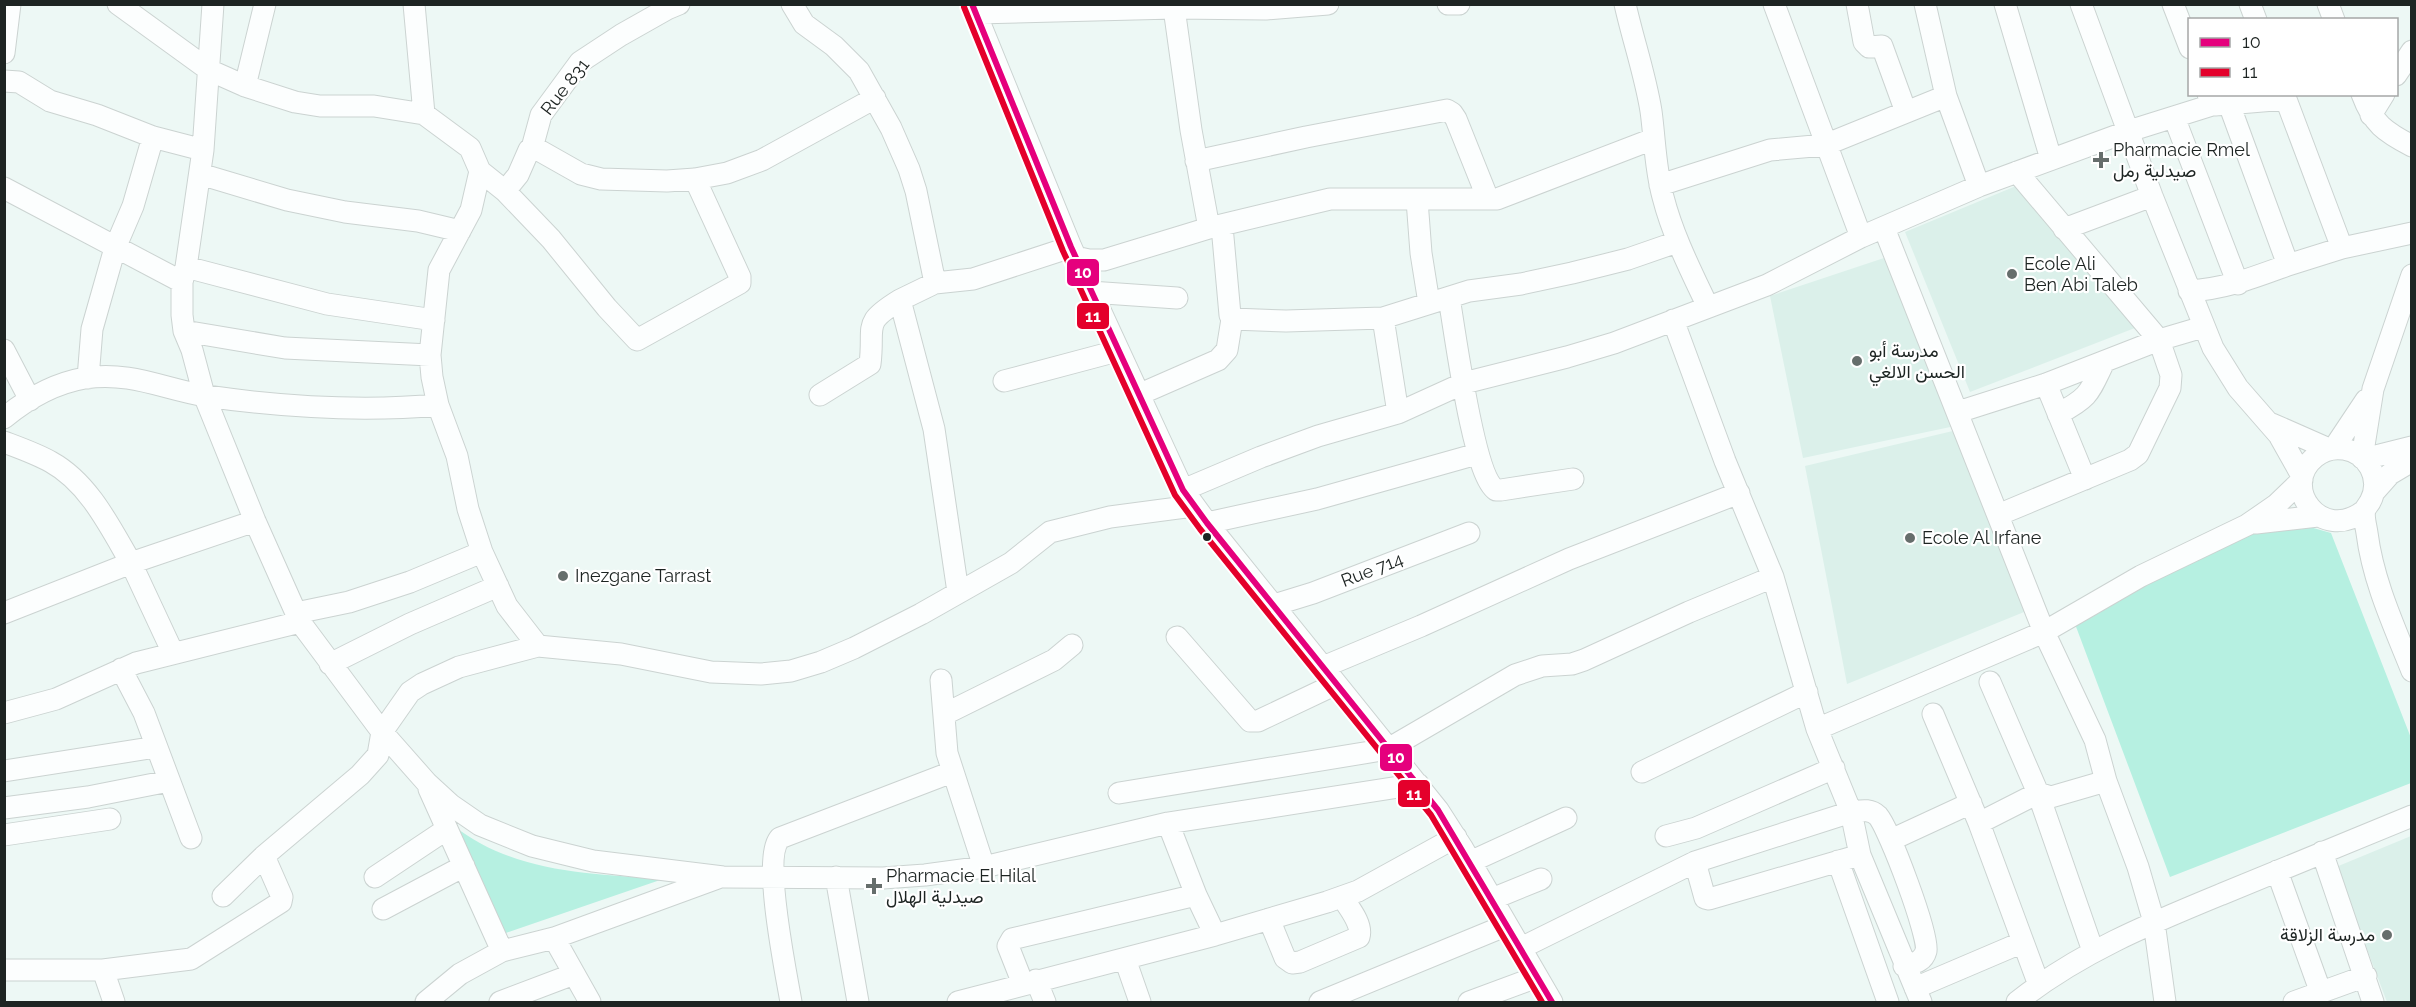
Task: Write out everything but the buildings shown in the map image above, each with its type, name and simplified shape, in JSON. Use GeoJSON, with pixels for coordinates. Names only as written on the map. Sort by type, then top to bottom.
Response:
{"type":"FeatureCollection","features":[{"type":"Feature","properties":{"kind":"street"},"geometry":{"type":"LineString","coordinates":[[118,4],[209,70],[245,86],[295,102],[320,106],[374,106],[424,114],[470,148],[480,171],[505,191],[551,239],[607,308],[637,340],[740,283],[740,277],[695,179]]}},
{"type":"Feature","properties":{"kind":"street"},"geometry":{"type":"LineString","coordinates":[[213,4],[203,150],[184,274],[184,331],[192,350],[204,396],[298,618],[382,732],[427,783],[451,805],[480,825],[532,846],[593,861],[723,877],[883,878],[984,867],[1168,823],[1418,784]]}},
{"type":"Feature","properties":{"kind":"street"},"geometry":{"type":"LineString","coordinates":[[245,86],[265,4]]}},
{"type":"Feature","properties":{"kind":"street"},"geometry":{"type":"LineString","coordinates":[[414,4],[424,114]]}},
{"type":"Feature","properties":{"kind":"street","name":"Rue 831"},"geometry":{"type":"LineString","coordinates":[[505,191],[518,175],[532,148],[540,115],[580,62],[621,35],[679,4]]}},
{"type":"Feature","properties":{"kind":"street"},"geometry":{"type":"LineString","coordinates":[[792,4],[804,24],[834,46],[860,71],[891,128],[909,169],[935,283]]}},
{"type":"Feature","properties":{"kind":"street"},"geometry":{"type":"LineString","coordinates":[[1328,4],[1265,7],[974,9],[1090,292],[1188,498],[1418,784],[1456,837],[1552,1002]]}},
{"type":"Feature","properties":{"kind":"street"},"geometry":{"type":"LineString","coordinates":[[1448,4],[1458,4]]}},
{"type":"Feature","properties":{"kind":"street"},"geometry":{"type":"LineString","coordinates":[[1625,4],[1644,70],[1655,166],[1660,185],[1677,242],[1708,307]]}},
{"type":"Feature","properties":{"kind":"street"},"geometry":{"type":"LineString","coordinates":[[1774,4],[1861,237]]}},
{"type":"Feature","properties":{"kind":"street"},"geometry":{"type":"LineString","coordinates":[[1857,4],[1864,42],[1869,46],[1882,46],[1906,112]]}},
{"type":"Feature","properties":{"kind":"street"},"geometry":{"type":"LineString","coordinates":[[1924,4],[1946,96],[1979,186]]}},
{"type":"Feature","properties":{"kind":"street"},"geometry":{"type":"LineString","coordinates":[[2005,4],[2051,159]]}},
{"type":"Feature","properties":{"kind":"street"},"geometry":{"type":"LineString","coordinates":[[2081,4],[2203,327],[2224,369],[2288,448],[2302,478],[2302,494],[2308,506],[2327,518],[2356,545],[2373,572],[2412,671]]}},
{"type":"Feature","properties":{"kind":"street"},"geometry":{"type":"LineString","coordinates":[[2173,4],[2188,43]]}},
{"type":"Feature","properties":{"kind":"street"},"geometry":{"type":"LineString","coordinates":[[4,53],[8,6]]}},
{"type":"Feature","properties":{"kind":"street"},"geometry":{"type":"LineString","coordinates":[[1138,395],[1218,360],[1227,350],[1232,319],[1215,227],[1196,160],[1174,8]]}},
{"type":"Feature","properties":{"kind":"street"},"geometry":{"type":"LineString","coordinates":[[2398,73],[2412,51]]}},
{"type":"Feature","properties":{"kind":"street"},"geometry":{"type":"LineString","coordinates":[[4,81],[19,82],[50,101],[97,115],[153,137],[203,150]]}},
{"type":"Feature","properties":{"kind":"street"},"geometry":{"type":"LineString","coordinates":[[1660,185],[1770,150],[1825,145],[1946,96]]}},
{"type":"Feature","properties":{"kind":"street"},"geometry":{"type":"LineString","coordinates":[[2363,96],[2371,115],[2386,133],[2412,146]]}},
{"type":"Feature","properties":{"kind":"street"},"geometry":{"type":"LineString","coordinates":[[2371,115],[2383,96]]}},
{"type":"Feature","properties":{"kind":"street"},"geometry":{"type":"LineString","coordinates":[[223,896],[264,856],[360,775],[378,755],[382,732],[410,692],[422,684],[459,668],[538,646],[621,654],[711,672],[761,674],[791,671],[821,662],[854,648],[958,592],[1011,562],[1043,537],[1061,528],[1188,498],[1261,457],[1318,436],[1398,412],[1464,383],[1614,343],[1767,285],[1861,237],[1979,186],[2216,101],[2285,97],[2342,248]]}},
{"type":"Feature","properties":{"kind":"street"},"geometry":{"type":"LineString","coordinates":[[532,148],[581,174],[601,179],[667,181],[695,179],[727,173],[762,160],[874,98]]}},
{"type":"Feature","properties":{"kind":"street"},"geometry":{"type":"LineString","coordinates":[[2216,101],[2288,266]]}},
{"type":"Feature","properties":{"kind":"street"},"geometry":{"type":"LineString","coordinates":[[1196,160],[1447,110],[1456,119],[1488,199]]}},
{"type":"Feature","properties":{"kind":"street"},"geometry":{"type":"LineString","coordinates":[[2175,117],[2238,284]]}},
{"type":"Feature","properties":{"kind":"street"},"geometry":{"type":"LineString","coordinates":[[88,378],[92,329],[115,248],[133,206],[153,137]]}},
{"type":"Feature","properties":{"kind":"street"},"geometry":{"type":"LineString","coordinates":[[820,395],[870,364],[873,320],[878,314],[935,283],[973,279],[1073,252],[1089,260],[1104,260],[1215,227],[1330,199],[1488,199],[1508,195],[1653,139]]}},
{"type":"Feature","properties":{"kind":"street"},"geometry":{"type":"LineString","coordinates":[[480,171],[471,210],[439,270],[430,354],[438,405],[454,446],[468,509],[482,552],[507,606],[538,646]]}},
{"type":"Feature","properties":{"kind":"street"},"geometry":{"type":"LineString","coordinates":[[1998,515],[2130,460],[2138,454],[2170,388],[2171,375],[2159,340],[2017,172]]}},
{"type":"Feature","properties":{"kind":"street"},"geometry":{"type":"LineString","coordinates":[[200,174],[287,200],[345,212],[418,221],[460,231]]}},
{"type":"Feature","properties":{"kind":"street"},"geometry":{"type":"LineString","coordinates":[[4,188],[115,248],[184,274],[327,304],[434,320]]}},
{"type":"Feature","properties":{"kind":"street"},"geometry":{"type":"LineString","coordinates":[[2064,229],[2152,196]]}},
{"type":"Feature","properties":{"kind":"street"},"geometry":{"type":"LineString","coordinates":[[1417,200],[1421,253],[1439,301],[1464,383],[1478,454],[1490,484],[1496,490],[1573,479]]}},
{"type":"Feature","properties":{"kind":"street"},"geometry":{"type":"LineString","coordinates":[[1884,228],[2044,632],[2095,740],[2106,781],[2138,867],[2154,922],[2165,1002]]}},
{"type":"Feature","properties":{"kind":"street"},"geometry":{"type":"LineString","coordinates":[[2189,291],[2215,290],[2342,248],[2412,233]]}},
{"type":"Feature","properties":{"kind":"street"},"geometry":{"type":"LineString","coordinates":[[1232,319],[1286,321],[1383,318],[1469,291],[1521,284],[1628,259],[1677,242]]}},
{"type":"Feature","properties":{"kind":"street"},"geometry":{"type":"LineString","coordinates":[[2363,459],[2373,389],[2411,280]]}},
{"type":"Feature","properties":{"kind":"street"},"geometry":{"type":"LineString","coordinates":[[1090,292],[1177,298]]}},
{"type":"Feature","properties":{"kind":"street"},"geometry":{"type":"LineString","coordinates":[[900,300],[934,429],[958,592]]}},
{"type":"Feature","properties":{"kind":"street"},"geometry":{"type":"LineString","coordinates":[[1383,318],[1398,412]]}},
{"type":"Feature","properties":{"kind":"street"},"geometry":{"type":"LineString","coordinates":[[1673,320],[1773,577],[1817,729],[1851,812],[1860,855],[1904,966],[1918,995],[2023,942]]}},
{"type":"Feature","properties":{"kind":"street"},"geometry":{"type":"LineString","coordinates":[[1958,412],[2046,384],[2159,340],[2203,327]]}},
{"type":"Feature","properties":{"kind":"street"},"geometry":{"type":"LineString","coordinates":[[184,331],[285,348],[430,354]]}},
{"type":"Feature","properties":{"kind":"street"},"geometry":{"type":"LineString","coordinates":[[4,351],[30,400]]}},
{"type":"Feature","properties":{"kind":"street"},"geometry":{"type":"LineString","coordinates":[[1004,381],[1117,351]]}},
{"type":"Feature","properties":{"kind":"street"},"geometry":{"type":"LineString","coordinates":[[2058,414],[2078,404],[2089,394],[2104,362]]}},
{"type":"Feature","properties":{"kind":"street"},"geometry":{"type":"LineString","coordinates":[[4,418],[30,400],[59,386],[88,378],[109,376],[142,379],[204,396],[309,407],[387,409],[438,405]]}},
{"type":"Feature","properties":{"kind":"street"},"geometry":{"type":"LineString","coordinates":[[2046,384],[2085,478]]}},
{"type":"Feature","properties":{"kind":"street"},"geometry":{"type":"LineString","coordinates":[[1817,729],[2044,632],[2141,576],[2247,525],[2276,505],[2302,478],[2310,461],[2331,449],[2373,389]]}},
{"type":"Feature","properties":{"kind":"street"},"geometry":{"type":"LineString","coordinates":[[2269,423],[2331,449],[2344,449],[2363,459],[2373,474],[2369,501],[2373,572]]}},
{"type":"Feature","properties":{"kind":"street"},"geometry":{"type":"LineString","coordinates":[[4,442],[51,462],[82,488],[100,511],[131,563],[173,653]]}},
{"type":"Feature","properties":{"kind":"street"},"geometry":{"type":"LineString","coordinates":[[2363,459],[2412,447]]}},
{"type":"Feature","properties":{"kind":"street"},"geometry":{"type":"LineString","coordinates":[[1207,523],[1317,499],[1478,454]]}},
{"type":"Feature","properties":{"kind":"street"},"geometry":{"type":"LineString","coordinates":[[2247,525],[2282,518],[2347,520],[2369,501],[2390,474],[2412,461]]}},
{"type":"Feature","properties":{"kind":"street"},"geometry":{"type":"LineString","coordinates":[[1323,667],[1421,626],[1569,559],[1739,493]]}},
{"type":"Feature","properties":{"kind":"street"},"geometry":{"type":"LineString","coordinates":[[4,613],[131,563],[255,521]]}},
{"type":"Feature","properties":{"kind":"street","name":"Rue 714"},"geometry":{"type":"LineString","coordinates":[[1274,605],[1313,593],[1469,533]]}},
{"type":"Feature","properties":{"kind":"street"},"geometry":{"type":"LineString","coordinates":[[4,713],[56,699],[121,669],[298,618],[410,582],[482,552]]}},
{"type":"Feature","properties":{"kind":"street"},"geometry":{"type":"LineString","coordinates":[[1119,793],[1388,749],[1515,675],[1542,666],[1572,664],[1584,660],[1773,577]]}},
{"type":"Feature","properties":{"kind":"street"},"geometry":{"type":"LineString","coordinates":[[330,664],[410,624],[498,586]]}},
{"type":"Feature","properties":{"kind":"street"},"geometry":{"type":"LineString","coordinates":[[1177,637],[1250,721],[1258,721],[1336,684]]}},
{"type":"Feature","properties":{"kind":"street"},"geometry":{"type":"LineString","coordinates":[[945,714],[1054,660],[1072,645]]}},
{"type":"Feature","properties":{"kind":"street"},"geometry":{"type":"LineString","coordinates":[[121,669],[144,713],[191,838]]}},
{"type":"Feature","properties":{"kind":"street"},"geometry":{"type":"LineString","coordinates":[[941,680],[947,753],[984,867]]}},
{"type":"Feature","properties":{"kind":"street"},"geometry":{"type":"LineString","coordinates":[[1990,682],[2038,793],[2093,951]]}},
{"type":"Feature","properties":{"kind":"street"},"geometry":{"type":"LineString","coordinates":[[1642,772],[1807,692]]}},
{"type":"Feature","properties":{"kind":"street"},"geometry":{"type":"LineString","coordinates":[[1933,714],[1975,813],[2038,985]]}},
{"type":"Feature","properties":{"kind":"street"},"geometry":{"type":"LineString","coordinates":[[4,771],[156,747]]}},
{"type":"Feature","properties":{"kind":"street"},"geometry":{"type":"LineString","coordinates":[[1666,836],[1696,828],[1834,768]]}},
{"type":"Feature","properties":{"kind":"street"},"geometry":{"type":"LineString","coordinates":[[790,1002],[772,876],[774,847],[780,838],[952,772]]}},
{"type":"Feature","properties":{"kind":"street"},"geometry":{"type":"LineString","coordinates":[[4,808],[88,797],[169,781]]}},
{"type":"Feature","properties":{"kind":"street"},"geometry":{"type":"LineString","coordinates":[[1891,840],[2038,793],[2051,797],[2106,781]]}},
{"type":"Feature","properties":{"kind":"street"},"geometry":{"type":"LineString","coordinates":[[427,783],[502,951]]}},
{"type":"Feature","properties":{"kind":"street"},"geometry":{"type":"LineString","coordinates":[[1521,948],[1695,862],[1851,812],[1865,810],[1878,816],[1891,840],[1925,934],[1927,944],[1923,958],[1917,963],[1904,966]]}},
{"type":"Feature","properties":{"kind":"street"},"geometry":{"type":"LineString","coordinates":[[2017,1002],[2038,985],[2093,951],[2154,922],[2412,816]]}},
{"type":"Feature","properties":{"kind":"street"},"geometry":{"type":"LineString","coordinates":[[1470,862],[1566,818]]}},
{"type":"Feature","properties":{"kind":"street"},"geometry":{"type":"LineString","coordinates":[[4,835],[110,819]]}},
{"type":"Feature","properties":{"kind":"street"},"geometry":{"type":"LineString","coordinates":[[1168,823],[1196,895],[1215,935]]}},
{"type":"Feature","properties":{"kind":"street"},"geometry":{"type":"LineString","coordinates":[[375,877],[447,829]]}},
{"type":"Feature","properties":{"kind":"street"},"geometry":{"type":"LineString","coordinates":[[958,1002],[1215,935],[1342,897],[1358,891],[1456,837]]}},
{"type":"Feature","properties":{"kind":"street"},"geometry":{"type":"LineString","coordinates":[[2322,852],[2373,1002]]}},
{"type":"Feature","properties":{"kind":"street"},"geometry":{"type":"LineString","coordinates":[[1695,862],[1705,898],[1709,899],[1860,855]]}},
{"type":"Feature","properties":{"kind":"street"},"geometry":{"type":"LineString","coordinates":[[4,970],[103,970],[195,958],[234,930],[281,902],[282,897],[264,856]]}},
{"type":"Feature","properties":{"kind":"street"},"geometry":{"type":"LineString","coordinates":[[1838,861],[1888,1002]]}},
{"type":"Feature","properties":{"kind":"street"},"geometry":{"type":"LineString","coordinates":[[383,909],[464,866]]}},
{"type":"Feature","properties":{"kind":"street"},"geometry":{"type":"LineString","coordinates":[[2277,871],[2320,993]]}},
{"type":"Feature","properties":{"kind":"street"},"geometry":{"type":"LineString","coordinates":[[426,1002],[460,974],[502,951],[554,938],[723,877]]}},
{"type":"Feature","properties":{"kind":"street"},"geometry":{"type":"LineString","coordinates":[[836,877],[858,1002]]}},
{"type":"Feature","properties":{"kind":"street"},"geometry":{"type":"LineString","coordinates":[[1492,899],[1541,879]]}},
{"type":"Feature","properties":{"kind":"street"},"geometry":{"type":"LineString","coordinates":[[1045,1002],[1008,946],[1012,939],[1196,895]]}},
{"type":"Feature","properties":{"kind":"street"},"geometry":{"type":"LineString","coordinates":[[1269,919],[1286,958],[1292,963],[1300,962],[1359,937],[1359,926],[1342,897]]}},
{"type":"Feature","properties":{"kind":"street"},"geometry":{"type":"LineString","coordinates":[[1320,1002],[1507,926]]}},
{"type":"Feature","properties":{"kind":"street"},"geometry":{"type":"LineString","coordinates":[[554,938],[590,1002]]}},
{"type":"Feature","properties":{"kind":"street"},"geometry":{"type":"LineString","coordinates":[[1125,959],[1140,1002]]}},
{"type":"Feature","properties":{"kind":"street"},"geometry":{"type":"LineString","coordinates":[[103,970],[114,1002]]}},
{"type":"Feature","properties":{"kind":"street"},"geometry":{"type":"LineString","coordinates":[[500,1002],[574,974]]}},
{"type":"Feature","properties":{"kind":"street"},"geometry":{"type":"LineString","coordinates":[[2294,1002],[2366,976]]}},
{"type":"Feature","properties":{"kind":"street"},"geometry":{"type":"LineString","coordinates":[[1469,1002],[1537,977]]}},
{"type":"Feature","properties":{"kind":"shaded area","name":"Ecole Ali Ben Abi Taleb"},"geometry":{"type":"Polygon","coordinates":[[[2016,186],[2140,326],[1970,392],[1905,232],[2016,186]]]}},
{"type":"Feature","properties":{"kind":"shaded area","name":"مدرسة أبو الحسن الالغي"},"geometry":{"type":"Polygon","coordinates":[[[1893,255],[1955,426],[1803,458],[1770,296],[1893,255]]]}},
{"type":"Feature","properties":{"kind":"shaded area","name":"Ecole Al Irfane"},"geometry":{"type":"Polygon","coordinates":[[[1957,430],[2029,610],[1847,684],[1805,466],[1957,430]]]}},
{"type":"Feature","properties":{"kind":"shaded area","name":"مدرسة الزلاقة"},"geometry":{"type":"Polygon","coordinates":[[[2411,836],[2411,1002],[2387,1002],[2336,867],[2411,836]]]}},
{"type":"Feature","properties":{"kind":"green space"},"geometry":{"type":"Polygon","coordinates":[[[2282,519],[2331,533],[2411,738],[2411,783],[2170,877],[2075,624],[2136,579],[2282,519]]]}},
{"type":"Feature","properties":{"kind":"green space"},"geometry":{"type":"Polygon","coordinates":[[[454,826],[477,842],[527,862],[581,872],[663,879],[503,934],[454,826]]]}},
{"type":"Feature","properties":{"kind":"transit line","name":"10"},"geometry":{"type":"LineString","coordinates":[[972,4],[1071,247],[1183,490],[1438,810],[1552,1002]]}},
{"type":"Feature","properties":{"kind":"transit line","name":"11"},"geometry":{"type":"LineString","coordinates":[[964,7],[1063,251],[1175,495],[1431,815],[1542,1002]]}},
{"type":"Feature","properties":{"kind":"place","name":"Pharmacie Rmel صيدلية رمل"},"geometry":{"type":"Point","coordinates":[2101,160]}},
{"type":"Feature","properties":{"kind":"place","name":"Ecole Ali Ben Abi Taleb"},"geometry":{"type":"Point","coordinates":[2012,274]}},
{"type":"Feature","properties":{"kind":"place","name":"مدرسة أبو الحسن الالغي"},"geometry":{"type":"Point","coordinates":[1857,361]}},
{"type":"Feature","properties":{"kind":"place","name":"Ecole Al Irfane"},"geometry":{"type":"Point","coordinates":[1910,538]}},
{"type":"Feature","properties":{"kind":"place","name":"Inezgane Tarrast"},"geometry":{"type":"Point","coordinates":[563,576]}},
{"type":"Feature","properties":{"kind":"place","name":"Pharmacie El Hilal صيدلية الهلال"},"geometry":{"type":"Point","coordinates":[874,886]}},
{"type":"Feature","properties":{"kind":"place","name":"مدرسة الزلاقة"},"geometry":{"type":"Point","coordinates":[2387,935]}}]}
